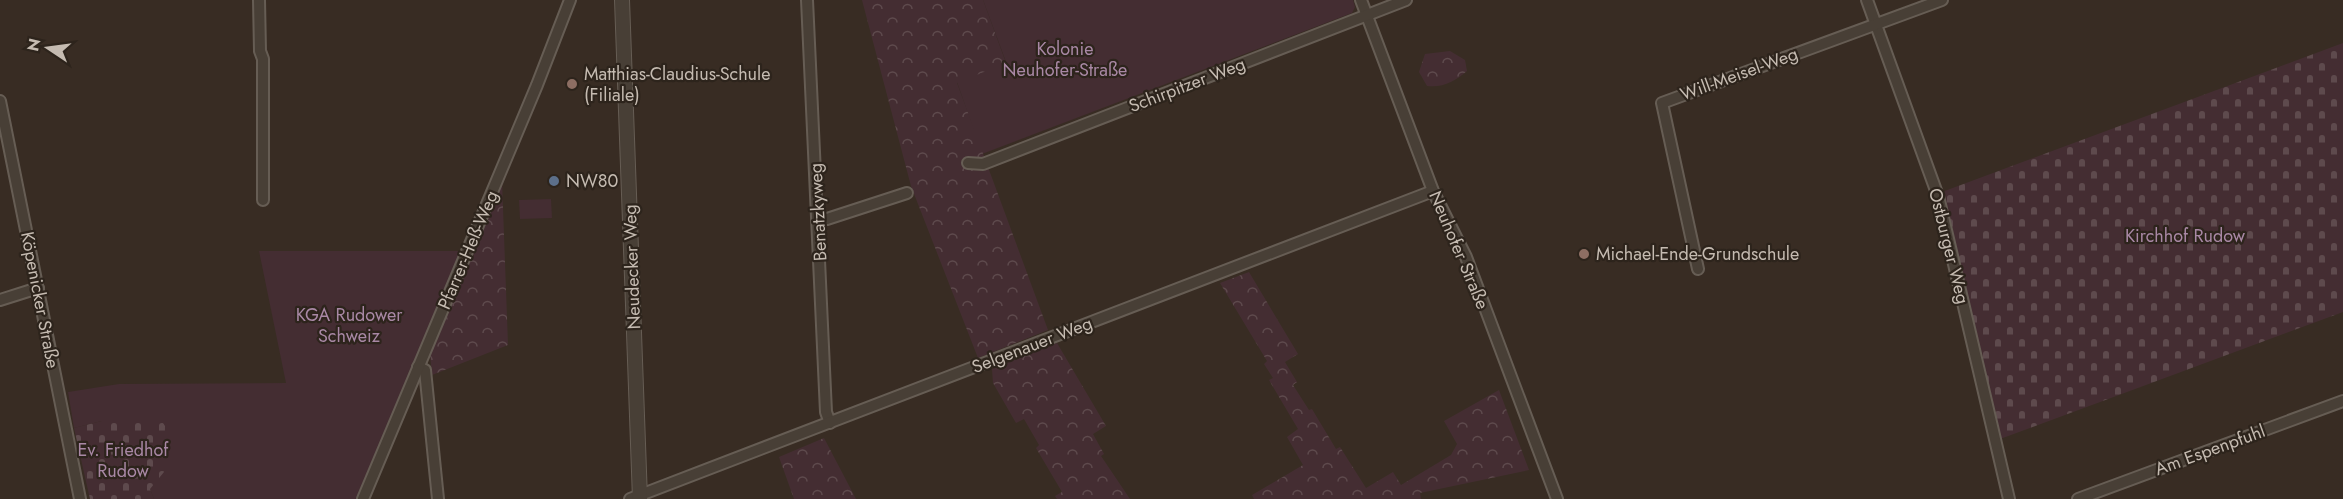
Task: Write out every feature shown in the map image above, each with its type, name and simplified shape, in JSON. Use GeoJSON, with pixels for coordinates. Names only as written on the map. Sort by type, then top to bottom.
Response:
{"type":"FeatureCollection","features":[{"type":"Feature","properties":{"kind":"street"},"geometry":{"type":"LineString","coordinates":[[260,0],[260,51],[263,59],[264,200]]}},
{"type":"Feature","properties":{"kind":"street","name":"Pfarrer-Heß-Weg"},"geometry":{"type":"LineString","coordinates":[[363,499],[570,0]]}},
{"type":"Feature","properties":{"kind":"street","name":"Neudecker Weg"},"geometry":{"type":"LineString","coordinates":[[622,0],[637,498]]}},
{"type":"Feature","properties":{"kind":"street","name":"Benatzkyweg"},"geometry":{"type":"LineString","coordinates":[[807,0],[826,412],[830,423]]}},
{"type":"Feature","properties":{"kind":"street","name":"Neuhofer Straße"},"geometry":{"type":"LineString","coordinates":[[1361,0],[1433,191],[1466,257],[1557,499]]}},
{"type":"Feature","properties":{"kind":"street","name":"Schirpitzer Weg"},"geometry":{"type":"LineString","coordinates":[[968,163],[983,164],[1406,0]]}},
{"type":"Feature","properties":{"kind":"street","name":"Ostburger Weg"},"geometry":{"type":"LineString","coordinates":[[1867,0],[1938,196],[2009,499]]}},
{"type":"Feature","properties":{"kind":"street"},"geometry":{"type":"LineString","coordinates":[[1875,24],[1942,0]]}},
{"type":"Feature","properties":{"kind":"street","name":"Will-Meisel-Weg"},"geometry":{"type":"LineString","coordinates":[[1698,269],[1662,103],[1875,24]]}},
{"type":"Feature","properties":{"kind":"street","name":"Köpenicker Straße"},"geometry":{"type":"LineString","coordinates":[[0,101],[80,499]]}},
{"type":"Feature","properties":{"kind":"street","name":"Selgenauer Weg"},"geometry":{"type":"LineString","coordinates":[[637,498],[1433,191]]}},
{"type":"Feature","properties":{"kind":"street"},"geometry":{"type":"LineString","coordinates":[[818,220],[907,193]]}},
{"type":"Feature","properties":{"kind":"street"},"geometry":{"type":"LineString","coordinates":[[0,300],[38,288]]}},
{"type":"Feature","properties":{"kind":"street"},"geometry":{"type":"LineString","coordinates":[[418,367],[425,370],[438,499]]}},
{"type":"Feature","properties":{"kind":"street","name":"Am Espenpfuhl"},"geometry":{"type":"LineString","coordinates":[[2078,499],[2343,401]]}},
{"type":"Feature","properties":{"kind":"green space"},"geometry":{"type":"Polygon","coordinates":[[[862,0],[983,0],[1006,63],[957,83],[1048,330],[978,358],[911,186],[862,0]]]}},
{"type":"Feature","properties":{"kind":"green space","name":"Kolonie Neuhofer-Straße"},"geometry":{"type":"Polygon","coordinates":[[[983,0],[1353,0],[1355,7],[1352,13],[982,154],[957,82],[1006,62],[983,0]]]}},
{"type":"Feature","properties":{"kind":"green space","name":"Kirchhof Rudow"},"geometry":{"type":"Polygon","coordinates":[[[2343,43],[2343,312],[2000,439],[1942,192],[2343,43]]]}},
{"type":"Feature","properties":{"kind":"green space"},"geometry":{"type":"Polygon","coordinates":[[[1450,51],[1465,60],[1467,71],[1448,83],[1427,86],[1419,72],[1425,54],[1450,51]]]}},
{"type":"Feature","properties":{"kind":"green space"},"geometry":{"type":"Polygon","coordinates":[[[502,181],[508,345],[432,375],[430,354],[470,259],[473,259],[472,254],[502,181]]]}},
{"type":"Feature","properties":{"kind":"green space"},"geometry":{"type":"Polygon","coordinates":[[[551,199],[552,218],[520,219],[519,200],[551,199]]]}},
{"type":"Feature","properties":{"kind":"green space","name":"KGA Rudower Schweiz"},"geometry":{"type":"Polygon","coordinates":[[[259,251],[461,251],[356,499],[154,499],[150,489],[102,421],[74,428],[68,392],[119,384],[286,383],[259,251]]]}},
{"type":"Feature","properties":{"kind":"green space"},"geometry":{"type":"Polygon","coordinates":[[[1249,272],[1298,354],[1285,362],[1297,382],[1293,385],[1309,410],[1312,409],[1336,449],[1340,447],[1366,488],[1393,472],[1401,485],[1451,455],[1457,444],[1444,421],[1499,390],[1529,470],[1420,493],[1421,499],[1254,499],[1252,495],[1303,465],[1287,437],[1298,429],[1269,380],[1273,378],[1264,364],[1267,361],[1220,283],[1249,272]]]}},
{"type":"Feature","properties":{"kind":"green space"},"geometry":{"type":"Polygon","coordinates":[[[1057,343],[1106,426],[1093,434],[1104,454],[1101,456],[1130,499],[1057,499],[1055,496],[1062,492],[1036,448],[1039,445],[1024,419],[1016,423],[993,383],[992,369],[1057,343]]]}},
{"type":"Feature","properties":{"kind":"green space","name":"Ev. Friedhof Rudow"},"geometry":{"type":"Polygon","coordinates":[[[102,421],[162,421],[165,426],[164,472],[150,489],[154,499],[90,499],[74,428],[102,421]]]}},
{"type":"Feature","properties":{"kind":"green space"},"geometry":{"type":"Polygon","coordinates":[[[824,438],[856,499],[794,499],[779,457],[824,438]]]}},
{"type":"Feature","properties":{"kind":"place","name":"Matthias-Claudius-Schule (Filiale)"},"geometry":{"type":"Point","coordinates":[572,84]}},
{"type":"Feature","properties":{"kind":"place","name":"NW80"},"geometry":{"type":"Point","coordinates":[554,181]}},
{"type":"Feature","properties":{"kind":"place","name":"Michael-Ende-Grundschule"},"geometry":{"type":"Point","coordinates":[1584,254]}}]}
